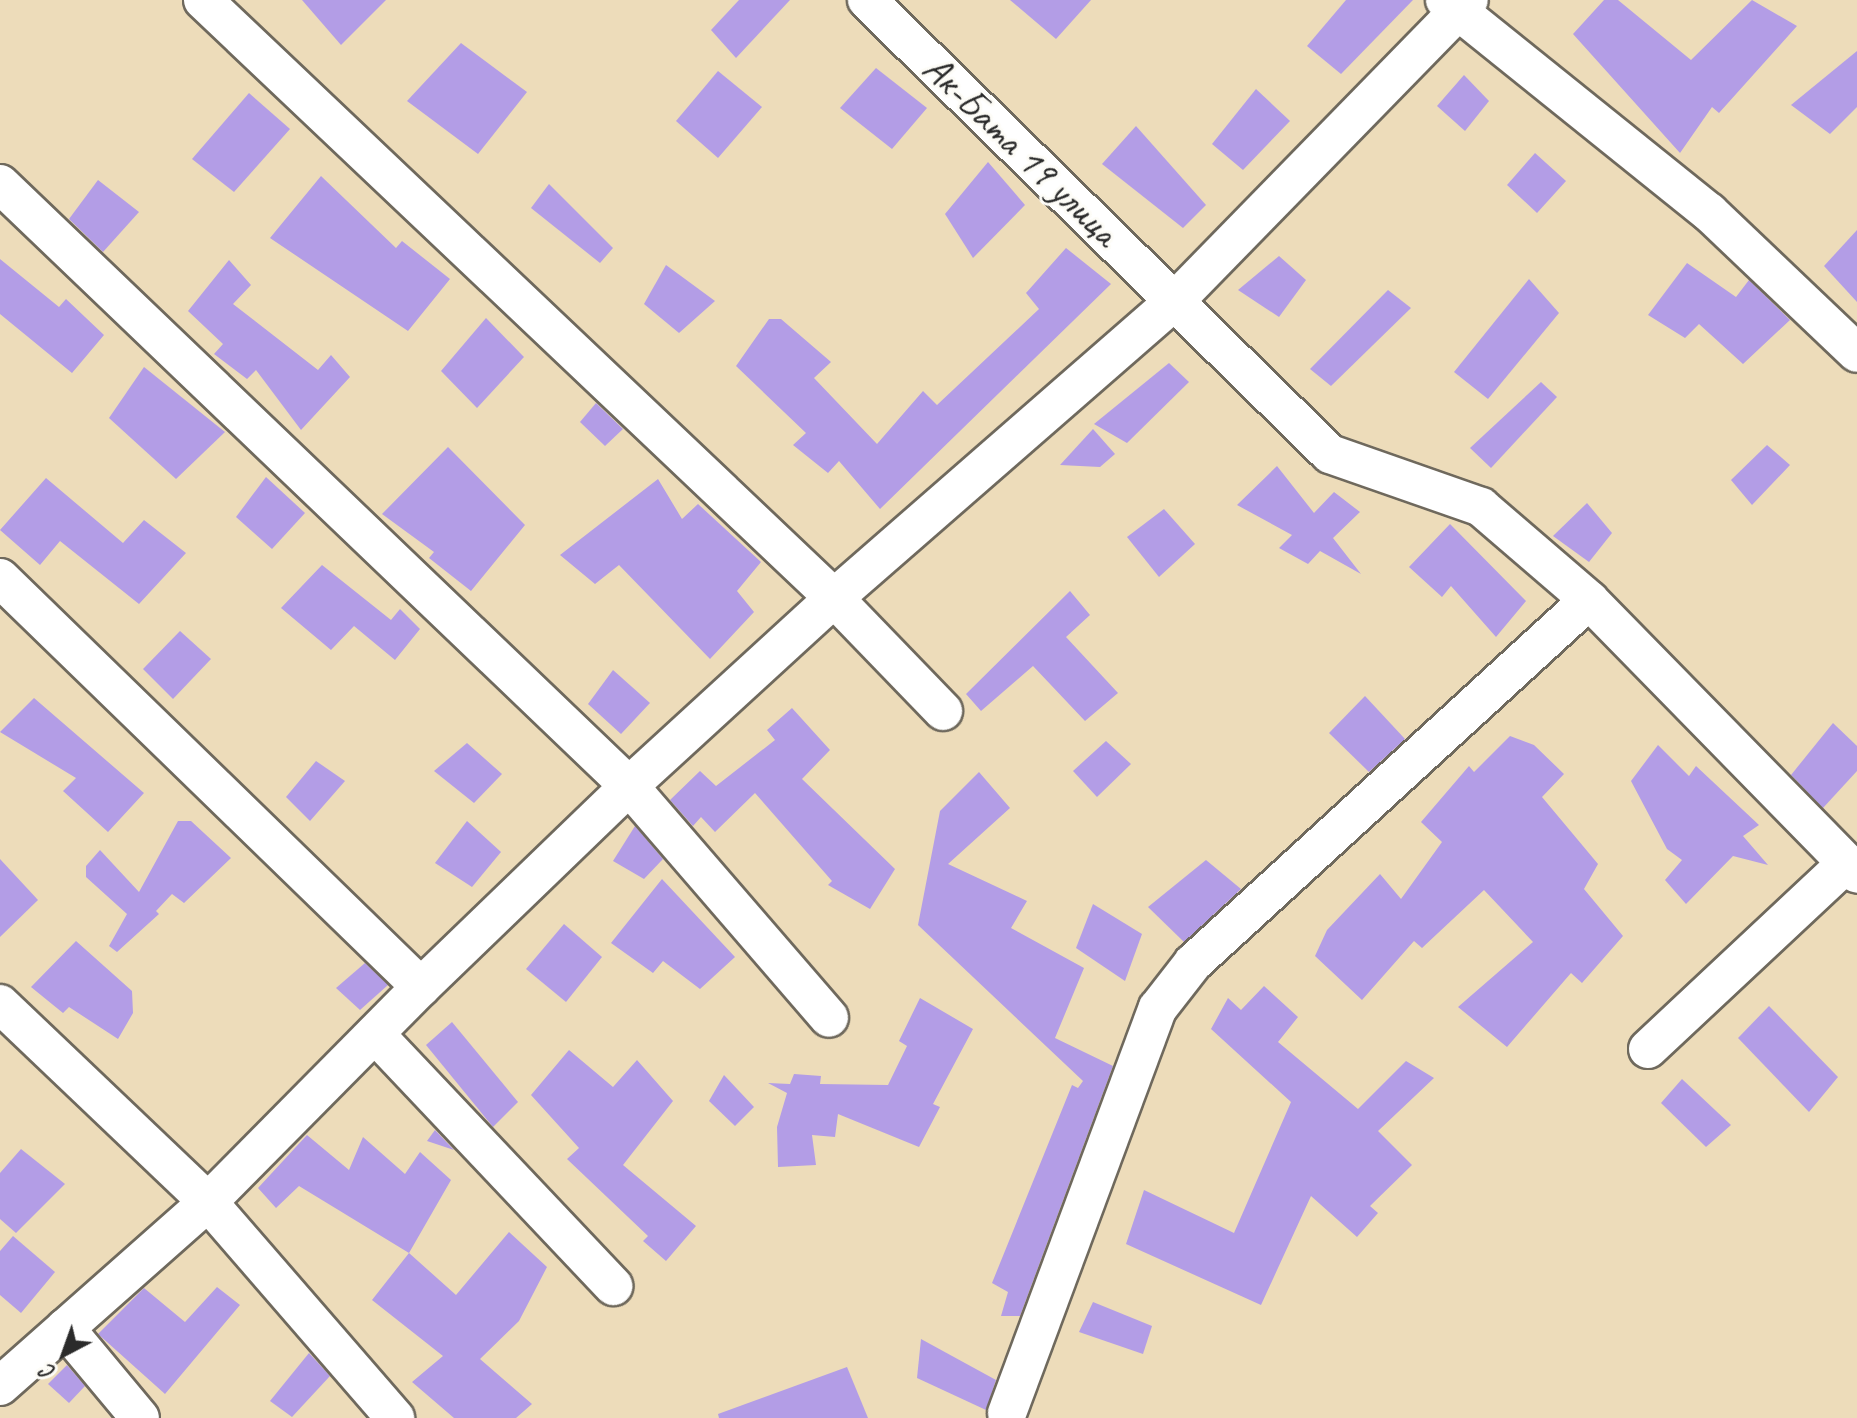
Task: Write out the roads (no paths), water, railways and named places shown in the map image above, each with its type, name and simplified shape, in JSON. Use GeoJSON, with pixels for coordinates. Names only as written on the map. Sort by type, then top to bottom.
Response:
{"type":"FeatureCollection","features":[{"type":"Feature","properties":{"kind":"street"},"geometry":{"type":"LineString","coordinates":[[203,0],[834,598],[943,711]]}},
{"type":"Feature","properties":{"kind":"street","name":"Ак-Бата 19 улица"},"geometry":{"type":"LineString","coordinates":[[867,0],[1330,454],[1481,507],[1589,600],[1852,868]]}},
{"type":"Feature","properties":{"kind":"street"},"geometry":{"type":"LineString","coordinates":[[0,1386],[208,1202],[421,987],[629,786],[834,598],[1176,300],[1457,4],[1709,212],[1857,353]]}},
{"type":"Feature","properties":{"kind":"street"},"geometry":{"type":"LineString","coordinates":[[0,184],[629,786],[829,1018]]}},
{"type":"Feature","properties":{"kind":"street"},"geometry":{"type":"LineString","coordinates":[[0,578],[421,987]]}},
{"type":"Feature","properties":{"kind":"street"},"geometry":{"type":"LineString","coordinates":[[1007,1413],[1158,1008],[1193,963],[1589,600]]}},
{"type":"Feature","properties":{"kind":"street"},"geometry":{"type":"LineString","coordinates":[[1648,1049],[1852,868]]}},
{"type":"Feature","properties":{"kind":"street"},"geometry":{"type":"LineString","coordinates":[[0,1004],[208,1202],[395,1418]]}},
{"type":"Feature","properties":{"kind":"street"},"geometry":{"type":"LineString","coordinates":[[375,1034],[613,1286]]}},
{"type":"Feature","properties":{"kind":"street"},"geometry":{"type":"LineString","coordinates":[[65,1328],[140,1418]]}}]}
